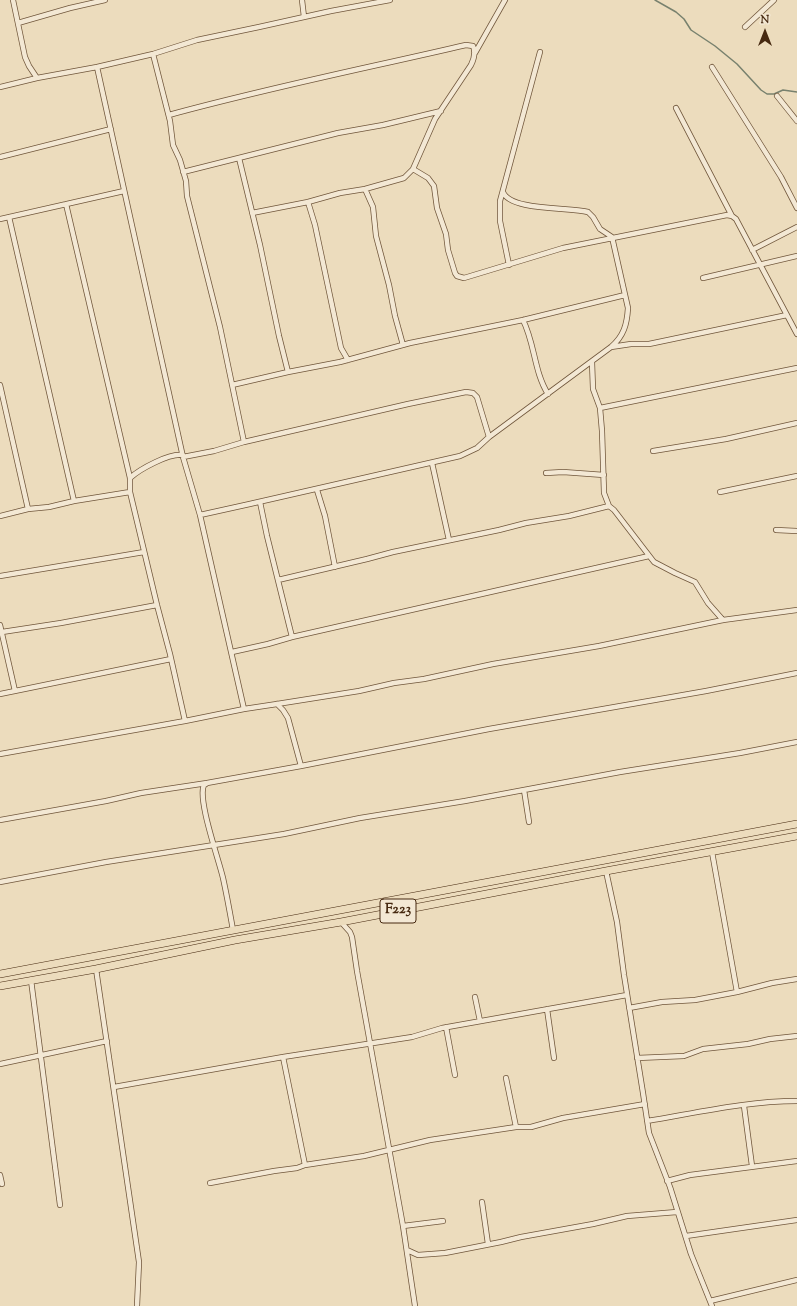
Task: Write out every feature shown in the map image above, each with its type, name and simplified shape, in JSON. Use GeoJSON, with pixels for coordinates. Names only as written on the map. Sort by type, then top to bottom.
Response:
{"type":"FeatureCollection","features":[{"type":"Feature","properties":{"kind":"main road","name":"F223"},"geometry":{"type":"LineString","coordinates":[[0,974],[797,824]]}},
{"type":"Feature","properties":{"kind":"main road","name":"F223"},"geometry":{"type":"LineString","coordinates":[[0,986],[96,969],[235,940],[342,922],[797,836]]}},
{"type":"Feature","properties":{"kind":"main road"},"geometry":{"type":"LineString","coordinates":[[417,895],[419,907]]}},
{"type":"Feature","properties":{"kind":"street"},"geometry":{"type":"LineString","coordinates":[[13,0],[25,57],[29,66],[38,78]]}},
{"type":"Feature","properties":{"kind":"street"},"geometry":{"type":"LineString","coordinates":[[18,23],[84,2],[105,0]]}},
{"type":"Feature","properties":{"kind":"street"},"geometry":{"type":"LineString","coordinates":[[302,0],[304,17]]}},
{"type":"Feature","properties":{"kind":"street"},"geometry":{"type":"LineString","coordinates":[[0,87],[153,54],[197,40],[390,0]]}},
{"type":"Feature","properties":{"kind":"street"},"geometry":{"type":"LineString","coordinates":[[252,213],[308,202],[340,193],[366,189],[404,178],[413,169],[435,119],[471,66],[474,54],[505,0]]}},
{"type":"Feature","properties":{"kind":"street"},"geometry":{"type":"LineString","coordinates":[[745,27],[774,0]]}},
{"type":"Feature","properties":{"kind":"street"},"geometry":{"type":"LineString","coordinates":[[169,115],[210,103],[402,58],[466,45],[473,46],[474,54]]}},
{"type":"Feature","properties":{"kind":"street"},"geometry":{"type":"LineString","coordinates":[[509,265],[499,210],[540,52]]}},
{"type":"Feature","properties":{"kind":"street"},"geometry":{"type":"LineString","coordinates":[[153,54],[169,115],[173,145],[186,181],[188,202],[220,327],[244,442]]}},
{"type":"Feature","properties":{"kind":"street"},"geometry":{"type":"LineString","coordinates":[[97,67],[183,457],[200,515],[244,709]]}},
{"type":"Feature","properties":{"kind":"street"},"geometry":{"type":"LineString","coordinates":[[712,67],[781,177],[797,208]]}},
{"type":"Feature","properties":{"kind":"street"},"geometry":{"type":"LineString","coordinates":[[777,96],[797,122]]}},
{"type":"Feature","properties":{"kind":"street"},"geometry":{"type":"LineString","coordinates":[[676,108],[732,216],[736,219],[797,334]]}},
{"type":"Feature","properties":{"kind":"street"},"geometry":{"type":"LineString","coordinates":[[183,172],[338,133],[383,125],[441,111]]}},
{"type":"Feature","properties":{"kind":"street"},"geometry":{"type":"LineString","coordinates":[[0,157],[111,129]]}},
{"type":"Feature","properties":{"kind":"street"},"geometry":{"type":"LineString","coordinates":[[239,158],[288,372]]}},
{"type":"Feature","properties":{"kind":"street"},"geometry":{"type":"LineString","coordinates":[[413,169],[428,178],[434,186],[437,208],[455,273],[457,276],[464,278],[563,248],[727,215],[732,216]]}},
{"type":"Feature","properties":{"kind":"street"},"geometry":{"type":"LineString","coordinates":[[366,189],[372,207],[376,236],[403,345]]}},
{"type":"Feature","properties":{"kind":"street"},"geometry":{"type":"LineString","coordinates":[[0,219],[124,191]]}},
{"type":"Feature","properties":{"kind":"street"},"geometry":{"type":"LineString","coordinates":[[200,515],[317,490],[341,483],[460,456],[477,448],[489,437],[592,362],[619,340],[623,333],[628,308],[612,237],[600,229],[593,217],[588,212],[533,206],[511,200],[505,197],[503,192]]}},
{"type":"Feature","properties":{"kind":"street"},"geometry":{"type":"LineString","coordinates":[[308,202],[315,225],[340,343],[348,360]]}},
{"type":"Feature","properties":{"kind":"street"},"geometry":{"type":"LineString","coordinates":[[66,204],[130,478],[130,492],[156,605],[171,659],[185,721]]}},
{"type":"Feature","properties":{"kind":"street"},"geometry":{"type":"LineString","coordinates":[[9,217],[74,501]]}},
{"type":"Feature","properties":{"kind":"street"},"geometry":{"type":"LineString","coordinates":[[752,250],[797,227]]}},
{"type":"Feature","properties":{"kind":"street"},"geometry":{"type":"LineString","coordinates":[[703,278],[797,256]]}},
{"type":"Feature","properties":{"kind":"street"},"geometry":{"type":"LineString","coordinates":[[232,385],[348,360],[403,345],[523,320],[625,295]]}},
{"type":"Feature","properties":{"kind":"street"},"geometry":{"type":"LineString","coordinates":[[611,347],[631,344],[649,344],[787,315]]}},
{"type":"Feature","properties":{"kind":"street"},"geometry":{"type":"LineString","coordinates":[[523,320],[529,336],[539,377],[548,394]]}},
{"type":"Feature","properties":{"kind":"street"},"geometry":{"type":"LineString","coordinates":[[592,362],[594,394],[600,408],[604,494],[609,506],[614,510],[654,562],[695,582],[708,603],[723,620]]}},
{"type":"Feature","properties":{"kind":"street"},"geometry":{"type":"LineString","coordinates":[[600,408],[797,368]]}},
{"type":"Feature","properties":{"kind":"street"},"geometry":{"type":"LineString","coordinates":[[0,385],[28,509]]}},
{"type":"Feature","properties":{"kind":"street"},"geometry":{"type":"LineString","coordinates":[[130,478],[161,459],[179,455],[183,455],[183,457],[214,451],[244,442],[466,392],[473,393],[477,396],[489,437]]}},
{"type":"Feature","properties":{"kind":"street"},"geometry":{"type":"LineString","coordinates":[[653,451],[726,439],[797,423]]}},
{"type":"Feature","properties":{"kind":"street"},"geometry":{"type":"LineString","coordinates":[[432,462],[449,540]]}},
{"type":"Feature","properties":{"kind":"street"},"geometry":{"type":"LineString","coordinates":[[546,473],[563,472],[604,475]]}},
{"type":"Feature","properties":{"kind":"street"},"geometry":{"type":"LineString","coordinates":[[720,492],[797,476]]}},
{"type":"Feature","properties":{"kind":"street"},"geometry":{"type":"LineString","coordinates":[[317,490],[325,516],[335,567]]}},
{"type":"Feature","properties":{"kind":"street"},"geometry":{"type":"LineString","coordinates":[[0,516],[28,509],[49,507],[74,501],[130,492]]}},
{"type":"Feature","properties":{"kind":"street"},"geometry":{"type":"LineString","coordinates":[[260,502],[292,637]]}},
{"type":"Feature","properties":{"kind":"street"},"geometry":{"type":"LineString","coordinates":[[278,580],[393,552],[526,523],[569,516],[609,506]]}},
{"type":"Feature","properties":{"kind":"street"},"geometry":{"type":"LineString","coordinates":[[776,530],[797,531]]}},
{"type":"Feature","properties":{"kind":"street"},"geometry":{"type":"LineString","coordinates":[[0,576],[144,552]]}},
{"type":"Feature","properties":{"kind":"street"},"geometry":{"type":"LineString","coordinates":[[232,652],[649,556]]}},
{"type":"Feature","properties":{"kind":"street"},"geometry":{"type":"LineString","coordinates":[[2,632],[156,605]]}},
{"type":"Feature","properties":{"kind":"street"},"geometry":{"type":"LineString","coordinates":[[0,754],[244,709],[424,679],[493,664],[599,646],[723,620],[797,610]]}},
{"type":"Feature","properties":{"kind":"street"},"geometry":{"type":"LineString","coordinates":[[0,625],[15,691]]}},
{"type":"Feature","properties":{"kind":"street"},"geometry":{"type":"LineString","coordinates":[[0,694],[171,659]]}},
{"type":"Feature","properties":{"kind":"street"},"geometry":{"type":"LineString","coordinates":[[0,820],[106,801],[141,793],[202,786],[207,783],[489,729],[797,673]]}},
{"type":"Feature","properties":{"kind":"street"},"geometry":{"type":"LineString","coordinates":[[277,704],[288,718],[301,766]]}},
{"type":"Feature","properties":{"kind":"street"},"geometry":{"type":"LineString","coordinates":[[0,882],[106,862],[284,834],[360,818],[797,742]]}},
{"type":"Feature","properties":{"kind":"street"},"geometry":{"type":"LineString","coordinates":[[202,786],[206,816],[223,878],[233,930]]}},
{"type":"Feature","properties":{"kind":"street"},"geometry":{"type":"LineString","coordinates":[[524,790],[529,822]]}},
{"type":"Feature","properties":{"kind":"street"},"geometry":{"type":"LineString","coordinates":[[712,852],[737,992]]}},
{"type":"Feature","properties":{"kind":"street"},"geometry":{"type":"LineString","coordinates":[[606,871],[617,922],[649,1134],[667,1181],[691,1254],[711,1303],[797,1280]]}},
{"type":"Feature","properties":{"kind":"street"},"geometry":{"type":"LineString","coordinates":[[342,922],[352,937],[403,1226],[415,1306]]}},
{"type":"Feature","properties":{"kind":"street"},"geometry":{"type":"LineString","coordinates":[[96,969],[139,1262],[137,1306]]}},
{"type":"Feature","properties":{"kind":"street"},"geometry":{"type":"LineString","coordinates":[[629,1008],[662,1002],[695,1000],[797,979]]}},
{"type":"Feature","properties":{"kind":"street"},"geometry":{"type":"LineString","coordinates":[[31,980],[60,1205]]}},
{"type":"Feature","properties":{"kind":"street"},"geometry":{"type":"LineString","coordinates":[[114,1087],[283,1057],[412,1037],[446,1027],[627,996]]}},
{"type":"Feature","properties":{"kind":"street"},"geometry":{"type":"LineString","coordinates":[[475,997],[480,1022]]}},
{"type":"Feature","properties":{"kind":"street"},"geometry":{"type":"LineString","coordinates":[[547,1009],[554,1058]]}},
{"type":"Feature","properties":{"kind":"street"},"geometry":{"type":"LineString","coordinates":[[446,1027],[455,1075]]}},
{"type":"Feature","properties":{"kind":"street"},"geometry":{"type":"LineString","coordinates":[[637,1058],[684,1056],[711,1048],[739,1046],[770,1039],[797,1036]]}},
{"type":"Feature","properties":{"kind":"street"},"geometry":{"type":"LineString","coordinates":[[0,1064],[107,1041]]}},
{"type":"Feature","properties":{"kind":"street"},"geometry":{"type":"LineString","coordinates":[[283,1057],[305,1165]]}},
{"type":"Feature","properties":{"kind":"street"},"geometry":{"type":"LineString","coordinates":[[506,1078],[516,1127]]}},
{"type":"Feature","properties":{"kind":"street"},"geometry":{"type":"LineString","coordinates":[[647,1121],[744,1106],[785,1101],[797,1102]]}},
{"type":"Feature","properties":{"kind":"street"},"geometry":{"type":"LineString","coordinates":[[210,1183],[297,1168],[305,1165],[364,1156],[430,1140],[531,1126],[563,1118],[645,1104]]}},
{"type":"Feature","properties":{"kind":"street"},"geometry":{"type":"LineString","coordinates":[[744,1106],[752,1166]]}},
{"type":"Feature","properties":{"kind":"street"},"geometry":{"type":"LineString","coordinates":[[667,1181],[690,1175],[797,1161]]}},
{"type":"Feature","properties":{"kind":"street"},"geometry":{"type":"LineString","coordinates":[[0,1175],[2,1184]]}},
{"type":"Feature","properties":{"kind":"street"},"geometry":{"type":"LineString","coordinates":[[482,1202],[488,1244]]}},
{"type":"Feature","properties":{"kind":"street"},"geometry":{"type":"LineString","coordinates":[[407,1250],[418,1255],[451,1252],[627,1216],[677,1212]]}},
{"type":"Feature","properties":{"kind":"street"},"geometry":{"type":"LineString","coordinates":[[686,1236],[797,1220]]}},
{"type":"Feature","properties":{"kind":"street"},"geometry":{"type":"LineString","coordinates":[[403,1226],[443,1221]]}},
{"type":"Feature","properties":{"kind":"waterway"},"geometry":{"type":"LineString","coordinates":[[655,0],[676,12],[684,19],[691,30],[715,46],[737,64],[761,90],[767,94],[774,94],[783,90],[797,92]]}}]}
